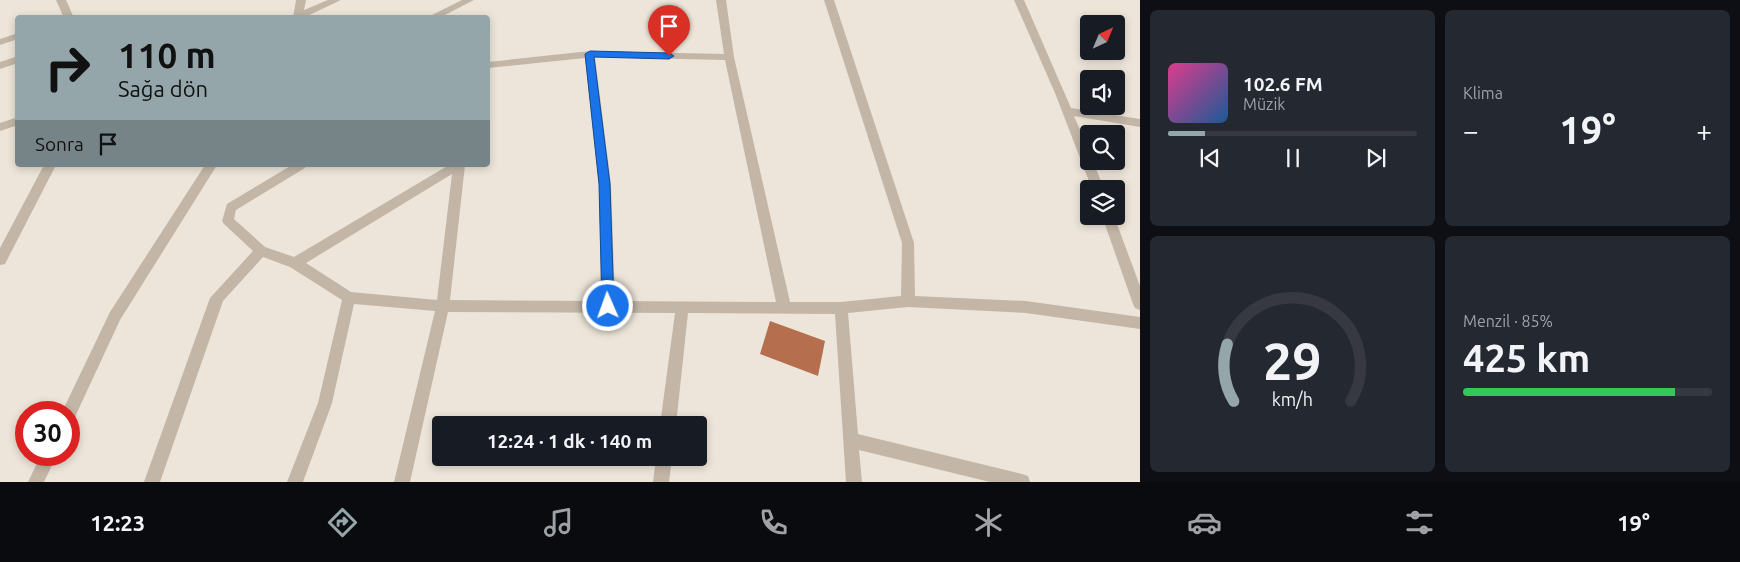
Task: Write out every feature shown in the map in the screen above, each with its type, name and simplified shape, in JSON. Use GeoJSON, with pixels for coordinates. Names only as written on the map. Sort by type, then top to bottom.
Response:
{"type":"FeatureCollection","features":[{"type":"Feature","properties":{"kind":"street"},"geometry":{"type":"LineString","coordinates":[[61,0],[68,15]]}},
{"type":"Feature","properties":{"kind":"street"},"geometry":{"type":"LineString","coordinates":[[298,15],[301,0]]}},
{"type":"Feature","properties":{"kind":"street"},"geometry":{"type":"LineString","coordinates":[[302,15],[336,0]]}},
{"type":"Feature","properties":{"kind":"street"},"geometry":{"type":"LineString","coordinates":[[441,0],[449,8]]}},
{"type":"Feature","properties":{"kind":"street"},"geometry":{"type":"LineString","coordinates":[[436,15],[469,0]]}},
{"type":"Feature","properties":{"kind":"street"},"geometry":{"type":"LineString","coordinates":[[722,0],[729,57],[784,307]]}},
{"type":"Feature","properties":{"kind":"street"},"geometry":{"type":"LineString","coordinates":[[829,0],[908,243],[908,301]]}},
{"type":"Feature","properties":{"kind":"street"},"geometry":{"type":"LineString","coordinates":[[1019,0],[1094,180]]}},
{"type":"Feature","properties":{"kind":"street"},"geometry":{"type":"LineString","coordinates":[[0,42],[15,37]]}},
{"type":"Feature","properties":{"kind":"street"},"geometry":{"type":"LineString","coordinates":[[490,64],[590,54],[729,57]]}},
{"type":"Feature","properties":{"kind":"street"},"geometry":{"type":"LineString","coordinates":[[590,54],[604,184],[608,306]]}},
{"type":"Feature","properties":{"kind":"street"},"geometry":{"type":"LineString","coordinates":[[0,66],[15,61]]}},
{"type":"Feature","properties":{"kind":"street"},"geometry":{"type":"LineString","coordinates":[[1067,111],[1140,123]]}},
{"type":"Feature","properties":{"kind":"street"},"geometry":{"type":"LineString","coordinates":[[0,127],[15,122]]}},
{"type":"Feature","properties":{"kind":"street"},"geometry":{"type":"LineString","coordinates":[[0,260],[49,167]]}},
{"type":"Feature","properties":{"kind":"street"},"geometry":{"type":"LineString","coordinates":[[75,401],[115,316],[210,167]]}},
{"type":"Feature","properties":{"kind":"street"},"geometry":{"type":"LineString","coordinates":[[298,167],[231,207],[228,221],[261,251],[295,263],[348,298],[443,306],[841,308],[908,301],[1026,307],[1140,323]]}},
{"type":"Feature","properties":{"kind":"street"},"geometry":{"type":"LineString","coordinates":[[295,263],[456,167]]}},
{"type":"Feature","properties":{"kind":"street"},"geometry":{"type":"LineString","coordinates":[[402,482],[443,306],[459,167]]}},
{"type":"Feature","properties":{"kind":"street"},"geometry":{"type":"LineString","coordinates":[[1111,225],[1140,304]]}},
{"type":"Feature","properties":{"kind":"street"},"geometry":{"type":"LineString","coordinates":[[152,482],[217,298],[261,251]]}},
{"type":"Feature","properties":{"kind":"street"},"geometry":{"type":"LineString","coordinates":[[296,482],[325,403],[348,298]]}},
{"type":"Feature","properties":{"kind":"street"},"geometry":{"type":"LineString","coordinates":[[669,416],[682,307]]}},
{"type":"Feature","properties":{"kind":"street"},"geometry":{"type":"LineString","coordinates":[[841,308],[854,482]]}},
{"type":"Feature","properties":{"kind":"street"},"geometry":{"type":"LineString","coordinates":[[851,440],[1022,482]]}},
{"type":"Feature","properties":{"kind":"street"},"geometry":{"type":"LineString","coordinates":[[36,482],[44,466]]}},
{"type":"Feature","properties":{"kind":"street"},"geometry":{"type":"LineString","coordinates":[[661,482],[663,466]]}},
{"type":"Feature","properties":{"kind":"building"},"geometry":{"type":"Polygon","coordinates":[[[770,321],[825,341],[818,376],[760,354],[770,321]]]}},
{"type":"Feature","properties":{"kind":"route"},"geometry":{"type":"LineString","coordinates":[[608,306],[604,184],[590,54],[669,56]]}}]}
